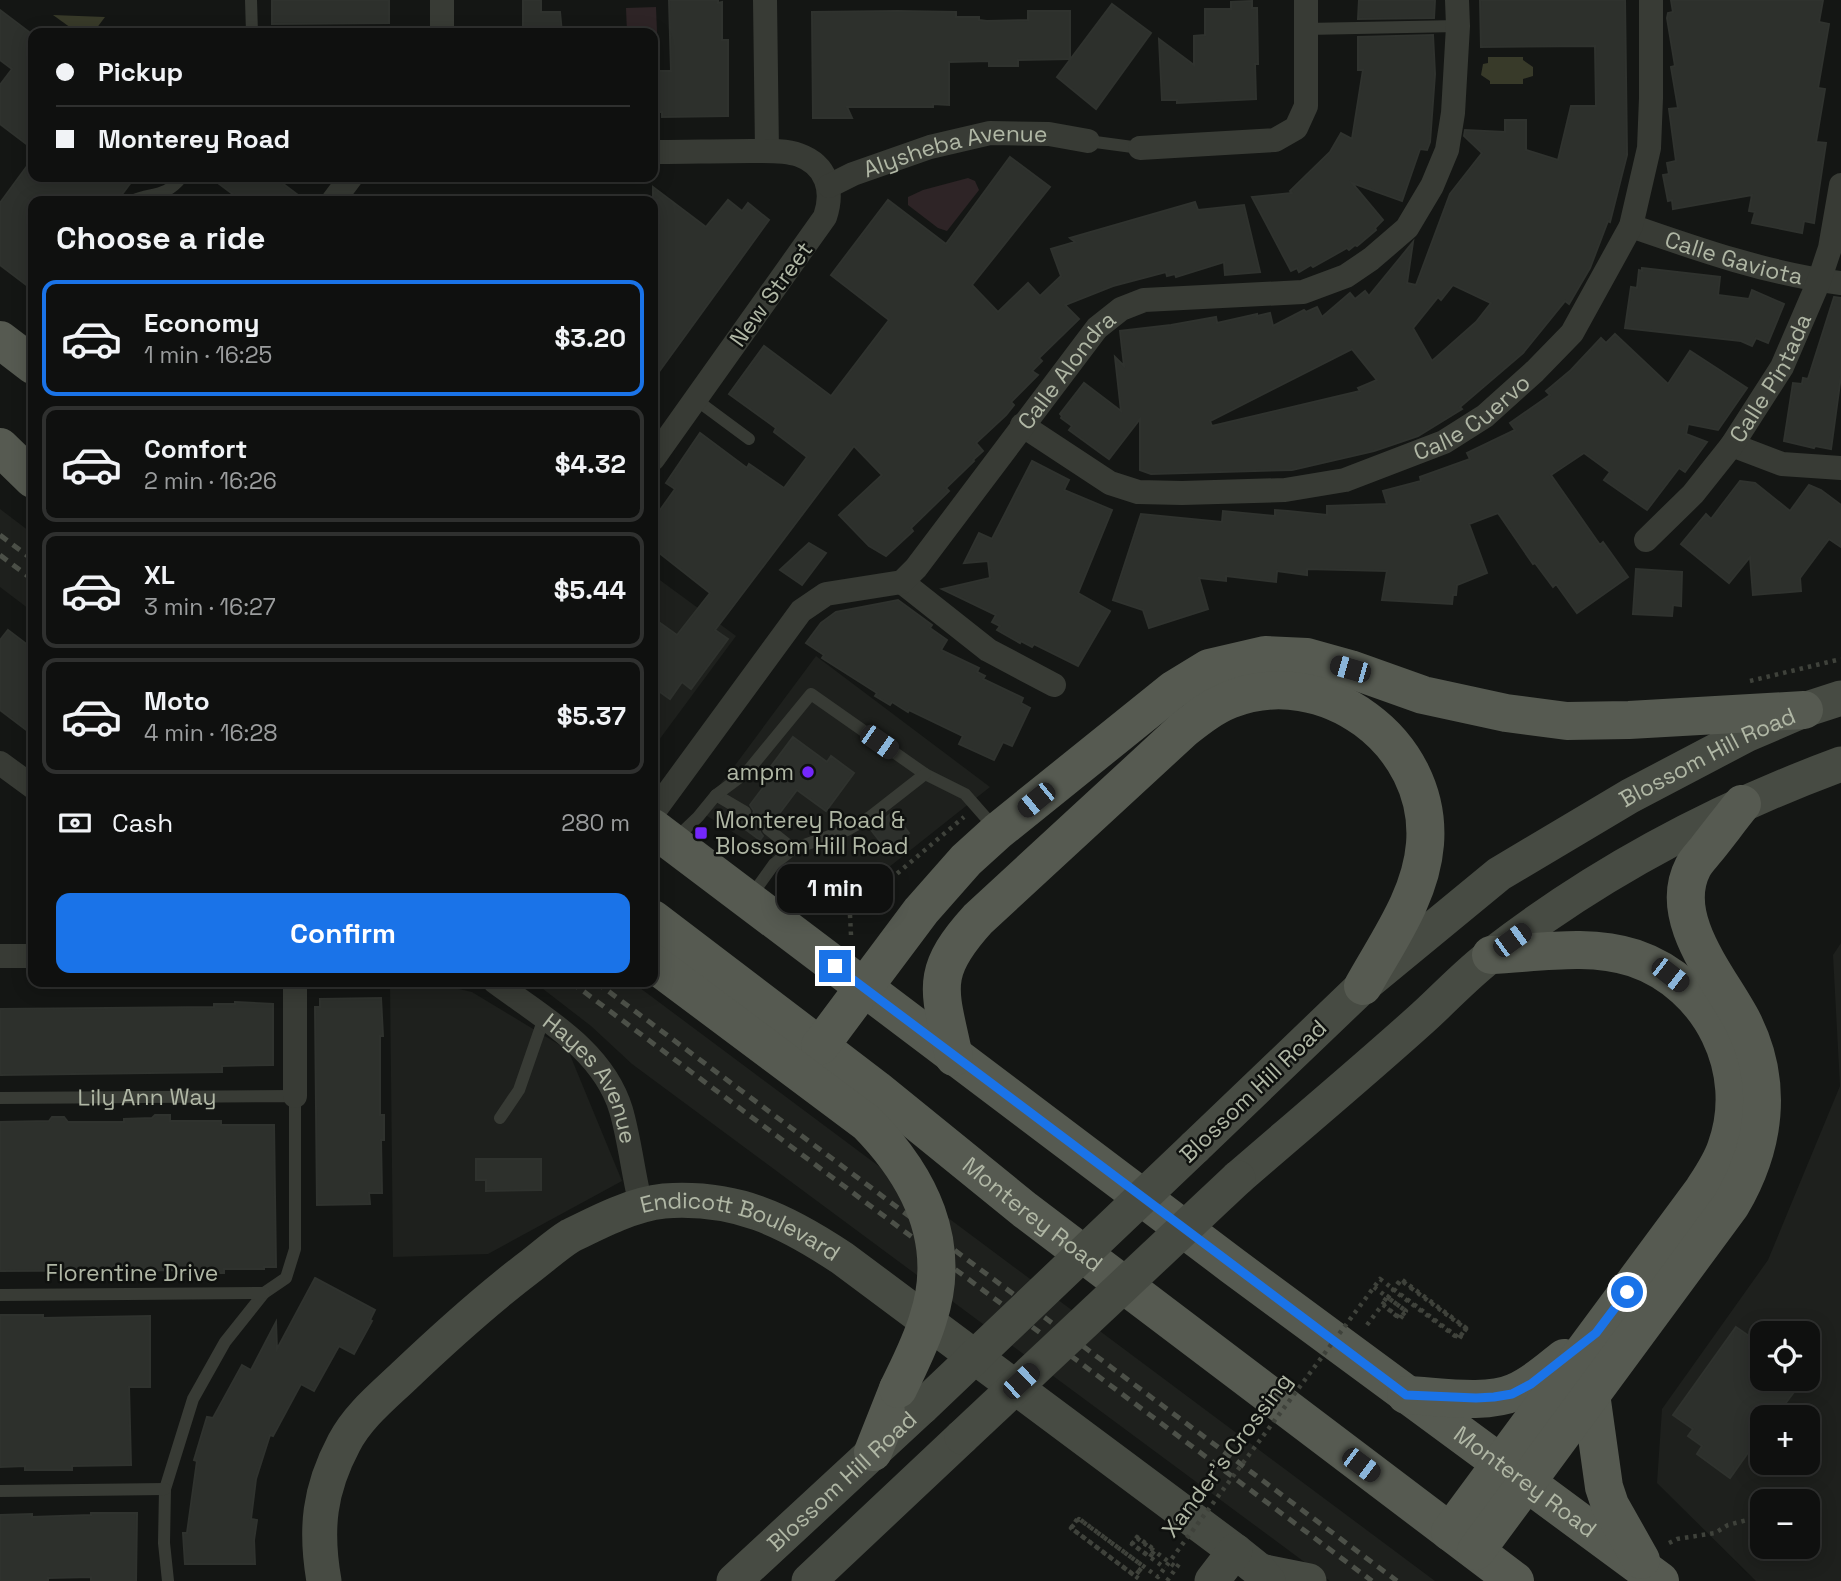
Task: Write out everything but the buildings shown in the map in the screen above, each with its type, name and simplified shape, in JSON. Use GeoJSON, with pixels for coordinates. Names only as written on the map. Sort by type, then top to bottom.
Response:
{"type":"FeatureCollection","features":[{"type":"Feature","properties":{"kind":"main road"},"geometry":{"type":"LineString","coordinates":[[0,425],[28,446]]}},
{"type":"Feature","properties":{"kind":"main road"},"geometry":{"type":"LineString","coordinates":[[0,447],[28,474]]}},
{"type":"Feature","properties":{"kind":"main road"},"geometry":{"type":"LineString","coordinates":[[820,1046],[943,885],[998,831],[1173,690],[1209,668],[1265,655],[1307,657],[1423,695],[1506,713],[1567,721],[1804,710]]}},
{"type":"Feature","properties":{"kind":"main road"},"geometry":{"type":"LineString","coordinates":[[954,1057],[941,985],[950,953],[961,938],[978,919],[1184,729],[1207,711],[1230,699],[1256,693],[1308,693],[1332,699],[1357,711],[1396,747],[1409,767],[1418,790],[1425,817],[1425,844],[1413,896],[1363,986]]}},
{"type":"Feature","properties":{"kind":"main road","name":"Blossom Hill Road"},"geometry":{"type":"LineString","coordinates":[[910,1398],[1195,1146],[1363,986],[1499,874],[1630,796],[1746,735],[1804,710],[1841,698]]}},
{"type":"Feature","properties":{"kind":"main road"},"geometry":{"type":"LineString","coordinates":[[809,1581],[1238,1178],[1420,1021],[1490,955],[1618,869],[1707,820],[1841,764]]}},
{"type":"Feature","properties":{"kind":"main road"},"geometry":{"type":"LineString","coordinates":[[1513,1473],[1591,1394],[1731,1205],[1746,1180],[1755,1155],[1761,1131],[1763,1104],[1754,1049],[1744,1023],[1700,950],[1689,918],[1686,890],[1693,867],[1742,804]]}},
{"type":"Feature","properties":{"kind":"main road","name":"Monterey Road"},"geometry":{"type":"LineString","coordinates":[[659,828],[954,1057],[1406,1395],[1513,1473],[1659,1565]]}},
{"type":"Feature","properties":{"kind":"main road","name":"Monterey Road"},"geometry":{"type":"LineString","coordinates":[[658,923],[876,1089],[1025,1210],[1515,1581]]}},
{"type":"Feature","properties":{"kind":"main road"},"geometry":{"type":"LineString","coordinates":[[1463,1541],[1513,1473],[1596,1333],[1717,1169],[1732,1125],[1734,1083],[1723,1039],[1701,1004],[1687,989],[1653,965],[1633,958],[1593,951],[1490,955]]}},
{"type":"Feature","properties":{"kind":"main road"},"geometry":{"type":"LineString","coordinates":[[658,967],[867,1123],[908,1172],[919,1190],[936,1249],[936,1284],[910,1398],[873,1452]]}},
{"type":"Feature","properties":{"kind":"main road","name":"Endicott Boulevard"},"geometry":{"type":"LineString","coordinates":[[324,1581],[318,1529],[322,1497],[345,1441],[366,1412],[498,1291],[569,1237],[641,1205],[663,1201],[730,1205],[765,1215],[799,1230],[884,1288],[1254,1571],[1309,1581]]}},
{"type":"Feature","properties":{"kind":"main road"},"geometry":{"type":"LineString","coordinates":[[1406,1395],[1476,1398],[1512,1394],[1531,1384],[1596,1333]]}},
{"type":"Feature","properties":{"kind":"main road"},"geometry":{"type":"LineString","coordinates":[[1591,1394],[1604,1487],[1610,1505],[1659,1565]]}},
{"type":"Feature","properties":{"kind":"main road","name":"Blossom Hill Road"},"geometry":{"type":"LineString","coordinates":[[733,1581],[873,1452]]}},
{"type":"Feature","properties":{"kind":"main road"},"geometry":{"type":"LineString","coordinates":[[824,1581],[855,1537]]}},
{"type":"Feature","properties":{"kind":"main road"},"geometry":{"type":"LineString","coordinates":[[1212,1581],[1254,1571]]}},
{"type":"Feature","properties":{"kind":"street"},"geometry":{"type":"LineString","coordinates":[[442,0],[442,28]]}},
{"type":"Feature","properties":{"kind":"street"},"geometry":{"type":"LineString","coordinates":[[765,0],[767,151]]}},
{"type":"Feature","properties":{"kind":"street"},"geometry":{"type":"LineString","coordinates":[[1140,148],[1275,140],[1296,128],[1306,106],[1306,0]]}},
{"type":"Feature","properties":{"kind":"street","name":"Calle Alondra"},"geometry":{"type":"LineString","coordinates":[[902,582],[916,568],[1097,328],[1121,309],[1144,300],[1303,292],[1346,276],[1407,228],[1432,186],[1447,150],[1453,113],[1457,0]]}},
{"type":"Feature","properties":{"kind":"street","name":"Calle Cuervo"},"geometry":{"type":"LineString","coordinates":[[1022,425],[1110,484],[1138,492],[1285,490],[1345,480],[1444,442],[1495,407],[1572,333],[1631,226],[1649,148],[1651,0]]}},
{"type":"Feature","properties":{"kind":"street","name":"Alysheba Avenue"},"geometry":{"type":"LineString","coordinates":[[829,186],[853,174],[930,147],[990,133],[1049,134],[1088,141]]}},
{"type":"Feature","properties":{"kind":"street"},"geometry":{"type":"LineString","coordinates":[[658,152],[767,151],[799,154],[819,166],[829,186]]}},
{"type":"Feature","properties":{"kind":"street","name":"Calle Pintada"},"geometry":{"type":"LineString","coordinates":[[1646,540],[1693,494],[1732,446],[1782,367],[1830,282],[1830,248],[1841,185]]}},
{"type":"Feature","properties":{"kind":"street","name":"New Street"},"geometry":{"type":"LineString","coordinates":[[658,452],[825,217],[830,202],[829,186]]}},
{"type":"Feature","properties":{"kind":"street","name":"Calle Gaviota"},"geometry":{"type":"LineString","coordinates":[[1631,226],[1724,259],[1830,282]]}},
{"type":"Feature","properties":{"kind":"street"},"geometry":{"type":"LineString","coordinates":[[1732,446],[1782,464],[1841,468]]}},
{"type":"Feature","properties":{"kind":"street"},"geometry":{"type":"LineString","coordinates":[[659,828],[801,611],[826,594],[902,582],[988,650],[1054,685]]}},
{"type":"Feature","properties":{"kind":"street"},"geometry":{"type":"LineString","coordinates":[[0,763],[28,784]]}},
{"type":"Feature","properties":{"kind":"street"},"geometry":{"type":"LineString","coordinates":[[0,956],[28,956]]}},
{"type":"Feature","properties":{"kind":"street"},"geometry":{"type":"LineString","coordinates":[[295,987],[295,1096]]}},
{"type":"Feature","properties":{"kind":"street","name":"Hayes Avenue"},"geometry":{"type":"LineString","coordinates":[[502,987],[572,1039],[594,1061],[611,1085],[627,1133],[641,1205]]}},
{"type":"Feature","properties":{"kind":"lane"},"geometry":{"type":"LineString","coordinates":[[251,0],[252,28]]}},
{"type":"Feature","properties":{"kind":"lane"},"geometry":{"type":"LineString","coordinates":[[1306,29],[1458,26]]}},
{"type":"Feature","properties":{"kind":"lane"},"geometry":{"type":"LineString","coordinates":[[1088,141],[1140,148]]}},
{"type":"Feature","properties":{"kind":"lane"},"geometry":{"type":"LineString","coordinates":[[151,196],[163,193],[177,182]]}},
{"type":"Feature","properties":{"kind":"lane"},"geometry":{"type":"LineString","coordinates":[[695,399],[749,439]]}},
{"type":"Feature","properties":{"kind":"lane"},"geometry":{"type":"LineString","coordinates":[[659,828],[698,817],[716,795],[747,772],[811,694],[925,774],[965,794],[998,831]]}},
{"type":"Feature","properties":{"kind":"lane"},"geometry":{"type":"LineString","coordinates":[[749,900],[774,864],[793,849],[859,823],[925,774]]}},
{"type":"Feature","properties":{"kind":"lane"},"geometry":{"type":"LineString","coordinates":[[716,795],[745,812]]}},
{"type":"Feature","properties":{"kind":"lane"},"geometry":{"type":"LineString","coordinates":[[768,829],[793,849]]}},
{"type":"Feature","properties":{"kind":"lane"},"geometry":{"type":"LineString","coordinates":[[500,1118],[519,1090],[544,1018]]}},
{"type":"Feature","properties":{"kind":"lane"},"geometry":{"type":"LineString","coordinates":[[168,1581],[164,1543],[165,1489],[193,1399],[225,1342],[264,1293],[286,1278],[295,1249],[295,1096]]}},
{"type":"Feature","properties":{"kind":"lane","name":"Lily Ann Way"},"geometry":{"type":"LineString","coordinates":[[0,1098],[295,1096]]}},
{"type":"Feature","properties":{"kind":"lane","name":"Florentine Drive"},"geometry":{"type":"LineString","coordinates":[[0,1295],[264,1293]]}},
{"type":"Feature","properties":{"kind":"lane"},"geometry":{"type":"LineString","coordinates":[[0,1491],[165,1489]]}},
{"type":"Feature","properties":{"kind":"path"},"geometry":{"type":"LineString","coordinates":[[849,895],[852,935]]}},
{"type":"Feature","properties":{"kind":"path"},"geometry":{"type":"LineString","coordinates":[[1367,1325],[1382,1305],[1401,1280],[1411,1288],[1455,1321],[1466,1329],[1459,1339],[1393,1290],[1397,1285],[1401,1279],[1466,1328],[1459,1338],[1414,1304],[1403,1296],[1391,1288],[1380,1279],[1374,1287],[1406,1311],[1400,1318],[1382,1304],[1387,1297],[1397,1304],[1406,1311],[1400,1319],[1382,1305]]}},
{"type":"Feature","properties":{"kind":"path","name":"Xander’s Crossing"},"geometry":{"type":"LineString","coordinates":[[1140,1579],[1071,1528],[1079,1519],[1143,1566],[1135,1576],[1071,1528],[1078,1518],[1158,1577],[1374,1287]]}},
{"type":"Feature","properties":{"kind":"path"},"geometry":{"type":"LineString","coordinates":[[1659,1565],[1677,1538],[1715,1533],[1728,1525],[1750,1519]]}},
{"type":"Feature","properties":{"kind":"path","name":"Xander’s Crossing"},"geometry":{"type":"LineString","coordinates":[[1164,1568],[1132,1544],[1137,1537],[1155,1550],[1152,1554],[1150,1557],[1132,1544],[1137,1538],[1147,1545],[1156,1552],[1178,1566],[1167,1581]]}},
{"type":"Feature","properties":{"kind":"shaded area"},"geometry":{"type":"Polygon","coordinates":[[[656,7],[657,28],[627,28],[626,8],[656,7]]]}},
{"type":"Feature","properties":{"kind":"shaded area"},"geometry":{"type":"Polygon","coordinates":[[[53,15],[105,17],[97,28],[71,28],[53,15]]]}},
{"type":"Feature","properties":{"kind":"shaded area"},"geometry":{"type":"Polygon","coordinates":[[[1488,57],[1523,57],[1523,60],[1533,67],[1533,76],[1523,79],[1523,84],[1490,84],[1490,81],[1481,75],[1483,64],[1488,63],[1488,57]]]}},
{"type":"Feature","properties":{"kind":"shaded area"},"geometry":{"type":"Polygon","coordinates":[[[968,178],[975,181],[979,190],[947,231],[938,228],[908,205],[908,197],[923,190],[968,178]]]}},
{"type":"Feature","properties":{"kind":"shaded area"},"geometry":{"type":"Polygon","coordinates":[[[0,509],[28,530],[28,608],[0,587],[0,509]]]}},
{"type":"Feature","properties":{"kind":"shaded area"},"geometry":{"type":"Polygon","coordinates":[[[658,579],[736,636],[658,741],[658,579]]]}},
{"type":"Feature","properties":{"kind":"shaded area"},"geometry":{"type":"Polygon","coordinates":[[[816,656],[990,787],[845,902],[699,811],[816,656]]]}},
{"type":"Feature","properties":{"kind":"shaded area"},"geometry":{"type":"Polygon","coordinates":[[[1841,943],[1841,1581],[1756,1581],[1657,1483],[1662,1409],[1768,1260],[1840,1086],[1833,955],[1841,943]]]}},
{"type":"Feature","properties":{"kind":"shaded area"},"geometry":{"type":"Polygon","coordinates":[[[390,987],[450,987],[472,992],[568,1050],[622,1181],[488,1254],[393,1257],[390,987]]]}},
{"type":"Feature","properties":{"kind":"shaded area"},"geometry":{"type":"Polygon","coordinates":[[[540,987],[639,987],[1435,1581],[1330,1581],[632,1064],[591,1026],[540,987]]]}},
{"type":"Feature","properties":{"kind":"railway"},"geometry":{"type":"LineString","coordinates":[[0,535],[28,556]]}},
{"type":"Feature","properties":{"kind":"railway"},"geometry":{"type":"LineString","coordinates":[[0,555],[28,576]]}},
{"type":"Feature","properties":{"kind":"railway"},"geometry":{"type":"LineString","coordinates":[[578,987],[1372,1581]]}},
{"type":"Feature","properties":{"kind":"railway"},"geometry":{"type":"LineString","coordinates":[[603,987],[1397,1581]]}},
{"type":"Feature","properties":{"kind":"place","name":"ampm"},"geometry":{"type":"Point","coordinates":[808,772]}},
{"type":"Feature","properties":{"kind":"place","name":"Monterey Road & Blossom Hill Road"},"geometry":{"type":"Point","coordinates":[701,833]}},
{"type":"Feature","properties":{"kind":"route"},"geometry":{"type":"LineString","coordinates":[[835,966],[1406,1395],[1476,1398],[1512,1394],[1531,1384],[1596,1333],[1627,1292]]}}]}
